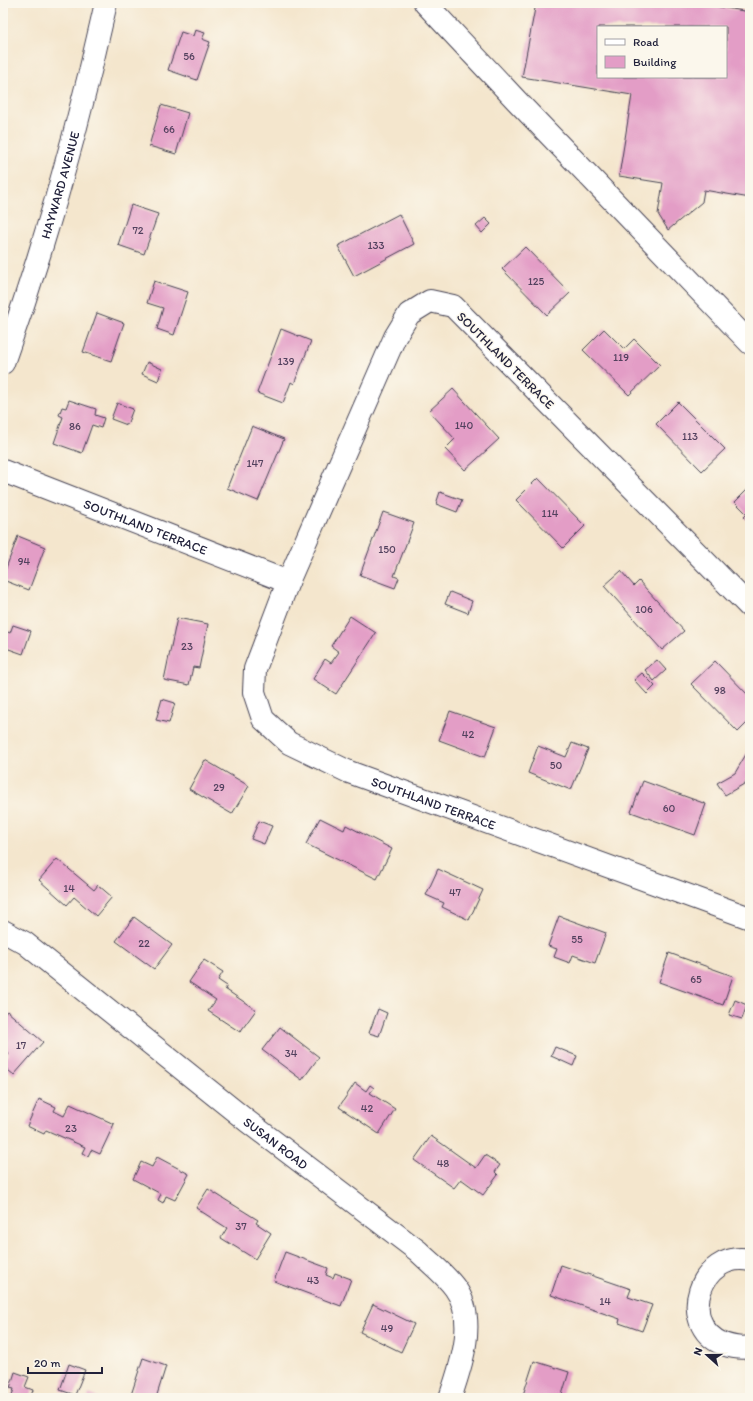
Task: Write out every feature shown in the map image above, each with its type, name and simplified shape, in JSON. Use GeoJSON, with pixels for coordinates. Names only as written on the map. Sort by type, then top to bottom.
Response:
{"type":"FeatureCollection","features":[{"type":"Feature","properties":{"kind":"street","name":"HAYWARD AVENUE"},"geometry":{"type":"LineString","coordinates":[[3,363],[30,289],[65,172],[90,77],[106,3]]}},
{"type":"Feature","properties":{"kind":"street"},"geometry":{"type":"LineString","coordinates":[[425,3],[516,100],[750,343]]}},
{"type":"Feature","properties":{"kind":"street","name":"SOUTHLAND TERRACE"},"geometry":{"type":"LineString","coordinates":[[750,607],[453,306],[430,301],[409,314],[395,337],[288,582],[255,669],[254,692],[263,719],[289,743],[349,772],[750,918]]}},
{"type":"Feature","properties":{"kind":"street","name":"SOUTHLAND TERRACE"},"geometry":{"type":"LineString","coordinates":[[3,471],[288,582]]}},
{"type":"Feature","properties":{"kind":"street","name":"SUSAN ROAD"},"geometry":{"type":"LineString","coordinates":[[3,931],[25,943],[247,1121],[418,1251],[445,1277],[455,1288],[461,1298],[466,1321],[465,1339],[459,1371],[450,1398]]}},
{"type":"Feature","properties":{"kind":"street"},"geometry":{"type":"LineString","coordinates":[[750,1260],[730,1260],[716,1267],[706,1277],[699,1290],[697,1305],[700,1319],[704,1326],[719,1342],[733,1347],[750,1347]]}},
{"type":"Feature","properties":{"kind":"building"},"geometry":{"type":"Polygon","coordinates":[[[536,3],[696,3],[750,12],[750,198],[704,190],[702,202],[668,230],[658,214],[663,183],[619,176],[632,95],[522,77],[536,3]]]}},
{"type":"Feature","properties":{"kind":"building"},"geometry":{"type":"Polygon","coordinates":[[[195,30],[205,33],[202,39],[210,42],[197,80],[168,70],[181,32],[193,36],[195,30]]]}},
{"type":"Feature","properties":{"kind":"building"},"geometry":{"type":"Polygon","coordinates":[[[161,105],[188,113],[176,154],[149,146],[161,105]]]}},
{"type":"Feature","properties":{"kind":"building"},"geometry":{"type":"Polygon","coordinates":[[[131,205],[158,214],[144,254],[118,245],[131,205]]]}},
{"type":"Feature","properties":{"kind":"building"},"geometry":{"type":"Polygon","coordinates":[[[399,214],[414,244],[354,276],[338,246],[399,214]]]}},
{"type":"Feature","properties":{"kind":"building"},"geometry":{"type":"Polygon","coordinates":[[[485,218],[491,224],[482,233],[476,226],[485,218]]]}},
{"type":"Feature","properties":{"kind":"building"},"geometry":{"type":"Polygon","coordinates":[[[525,247],[570,293],[547,315],[502,269],[525,247]]]}},
{"type":"Feature","properties":{"kind":"building"},"geometry":{"type":"Polygon","coordinates":[[[154,281],[188,292],[174,335],[157,329],[163,308],[147,303],[154,281]]]}},
{"type":"Feature","properties":{"kind":"building"},"geometry":{"type":"Polygon","coordinates":[[[97,313],[124,323],[111,361],[83,352],[97,313]]]}},
{"type":"Feature","properties":{"kind":"building"},"geometry":{"type":"Polygon","coordinates":[[[281,329],[311,341],[294,384],[291,382],[283,403],[257,393],[281,329]]]}},
{"type":"Feature","properties":{"kind":"building"},"geometry":{"type":"Polygon","coordinates":[[[604,329],[624,349],[634,339],[660,365],[629,395],[583,350],[604,329]]]}},
{"type":"Feature","properties":{"kind":"building"},"geometry":{"type":"Polygon","coordinates":[[[147,362],[162,369],[158,381],[142,374],[147,362]]]}},
{"type":"Feature","properties":{"kind":"building"},"geometry":{"type":"Polygon","coordinates":[[[453,389],[499,439],[465,470],[445,449],[455,439],[429,411],[453,389]]]}},
{"type":"Feature","properties":{"kind":"building"},"geometry":{"type":"Polygon","coordinates":[[[69,400],[96,409],[95,415],[104,418],[101,428],[92,425],[82,453],[54,443],[63,417],[59,415],[62,407],[66,408],[69,400]]]}},
{"type":"Feature","properties":{"kind":"building"},"geometry":{"type":"Polygon","coordinates":[[[678,402],[725,449],[702,471],[656,424],[678,402]]]}},
{"type":"Feature","properties":{"kind":"building"},"geometry":{"type":"Polygon","coordinates":[[[117,403],[133,409],[127,425],[111,419],[117,403]]]}},
{"type":"Feature","properties":{"kind":"building"},"geometry":{"type":"Polygon","coordinates":[[[252,426],[284,439],[258,501],[227,488],[252,426]]]}},
{"type":"Feature","properties":{"kind":"building"},"geometry":{"type":"Polygon","coordinates":[[[538,478],[585,526],[563,548],[516,500],[538,478]]]}},
{"type":"Feature","properties":{"kind":"building"},"geometry":{"type":"Polygon","coordinates":[[[750,487],[750,523],[744,517],[747,514],[735,502],[750,487]]]}},
{"type":"Feature","properties":{"kind":"building"},"geometry":{"type":"Polygon","coordinates":[[[440,492],[462,500],[457,512],[436,504],[440,492]]]}},
{"type":"Feature","properties":{"kind":"building"},"geometry":{"type":"Polygon","coordinates":[[[383,512],[414,523],[394,576],[399,578],[395,588],[360,575],[383,512]]]}},
{"type":"Feature","properties":{"kind":"building"},"geometry":{"type":"Polygon","coordinates":[[[18,536],[45,547],[29,590],[3,580],[3,576],[18,536]]]}},
{"type":"Feature","properties":{"kind":"building"},"geometry":{"type":"Polygon","coordinates":[[[621,571],[634,586],[639,581],[684,631],[662,650],[604,586],[621,571]]]}},
{"type":"Feature","properties":{"kind":"building"},"geometry":{"type":"Polygon","coordinates":[[[450,592],[472,601],[468,613],[445,604],[450,592]]]}},
{"type":"Feature","properties":{"kind":"building"},"geometry":{"type":"Polygon","coordinates":[[[350,616],[376,633],[336,694],[313,679],[325,659],[331,663],[339,652],[331,646],[350,616]]]}},
{"type":"Feature","properties":{"kind":"building"},"geometry":{"type":"Polygon","coordinates":[[[177,618],[208,624],[199,668],[193,667],[189,685],[164,680],[177,618]]]}},
{"type":"Feature","properties":{"kind":"building"},"geometry":{"type":"Polygon","coordinates":[[[13,625],[31,631],[23,654],[6,648],[3,656],[3,630],[10,633],[13,625]]]}},
{"type":"Feature","properties":{"kind":"building"},"geometry":{"type":"Polygon","coordinates":[[[657,660],[666,670],[654,681],[645,670],[657,660]]]}},
{"type":"Feature","properties":{"kind":"building"},"geometry":{"type":"Polygon","coordinates":[[[715,661],[750,697],[750,720],[738,732],[691,684],[715,661]]]}},
{"type":"Feature","properties":{"kind":"building"},"geometry":{"type":"Polygon","coordinates":[[[642,673],[655,686],[647,694],[634,680],[642,673]]]}},
{"type":"Feature","properties":{"kind":"building"},"geometry":{"type":"Polygon","coordinates":[[[162,699],[175,703],[169,723],[156,720],[162,699]]]}},
{"type":"Feature","properties":{"kind":"building"},"geometry":{"type":"Polygon","coordinates":[[[450,711],[496,727],[485,757],[439,740],[450,711]]]}},
{"type":"Feature","properties":{"kind":"building"},"geometry":{"type":"Polygon","coordinates":[[[572,743],[588,749],[571,790],[528,773],[538,746],[566,757],[572,743]]]}},
{"type":"Feature","properties":{"kind":"building"},"geometry":{"type":"Polygon","coordinates":[[[748,751],[750,753],[750,776],[744,784],[725,795],[717,783],[735,773],[748,751]]]}},
{"type":"Feature","properties":{"kind":"building"},"geometry":{"type":"Polygon","coordinates":[[[205,760],[249,786],[232,814],[189,789],[205,760]]]}},
{"type":"Feature","properties":{"kind":"building"},"geometry":{"type":"Polygon","coordinates":[[[643,781],[706,804],[695,835],[631,812],[643,781]]]}},
{"type":"Feature","properties":{"kind":"building"},"geometry":{"type":"Polygon","coordinates":[[[320,818],[344,830],[346,825],[392,849],[377,879],[306,844],[320,818]]]}},
{"type":"Feature","properties":{"kind":"building"},"geometry":{"type":"Polygon","coordinates":[[[259,821],[272,826],[264,844],[251,839],[259,821]]]}},
{"type":"Feature","properties":{"kind":"building"},"geometry":{"type":"Polygon","coordinates":[[[57,859],[94,890],[98,885],[112,897],[96,916],[74,897],[67,905],[39,880],[57,859]]]}},
{"type":"Feature","properties":{"kind":"building"},"geometry":{"type":"Polygon","coordinates":[[[438,869],[483,890],[469,920],[442,907],[444,903],[426,895],[438,869]]]}},
{"type":"Feature","properties":{"kind":"building"},"geometry":{"type":"Polygon","coordinates":[[[559,916],[606,933],[595,963],[573,955],[570,963],[554,957],[557,949],[548,946],[559,916]]]}},
{"type":"Feature","properties":{"kind":"building"},"geometry":{"type":"Polygon","coordinates":[[[134,917],[172,945],[154,969],[116,941],[134,917]]]}},
{"type":"Feature","properties":{"kind":"building"},"geometry":{"type":"Polygon","coordinates":[[[669,953],[733,976],[723,1005],[659,982],[669,953]]]}},
{"type":"Feature","properties":{"kind":"building"},"geometry":{"type":"Polygon","coordinates":[[[204,960],[223,972],[218,980],[227,986],[225,989],[256,1010],[240,1032],[208,1011],[216,1000],[189,982],[204,960]]]}},
{"type":"Feature","properties":{"kind":"building"},"geometry":{"type":"Polygon","coordinates":[[[735,1000],[747,1005],[742,1019],[729,1015],[735,1000]]]}},
{"type":"Feature","properties":{"kind":"building"},"geometry":{"type":"Polygon","coordinates":[[[378,1009],[387,1013],[379,1036],[369,1033],[378,1009]]]}},
{"type":"Feature","properties":{"kind":"building"},"geometry":{"type":"Polygon","coordinates":[[[7,1011],[43,1042],[14,1075],[3,1066],[3,1061],[9,1054],[3,1049],[3,1016],[7,1011]]]}},
{"type":"Feature","properties":{"kind":"building"},"geometry":{"type":"Polygon","coordinates":[[[280,1027],[319,1057],[302,1080],[262,1050],[280,1027]]]}},
{"type":"Feature","properties":{"kind":"building"},"geometry":{"type":"Polygon","coordinates":[[[555,1047],[577,1056],[573,1066],[551,1056],[555,1047]]]}},
{"type":"Feature","properties":{"kind":"building"},"geometry":{"type":"Polygon","coordinates":[[[355,1083],[366,1091],[370,1085],[374,1088],[370,1093],[395,1109],[379,1134],[339,1107],[355,1083]]]}},
{"type":"Feature","properties":{"kind":"building"},"geometry":{"type":"Polygon","coordinates":[[[39,1099],[56,1107],[54,1111],[64,1116],[70,1104],[114,1124],[100,1154],[91,1150],[88,1156],[82,1153],[85,1147],[46,1130],[44,1134],[27,1126],[39,1099]]]}},
{"type":"Feature","properties":{"kind":"building"},"geometry":{"type":"Polygon","coordinates":[[[431,1136],[476,1168],[485,1155],[500,1165],[495,1172],[498,1175],[483,1195],[461,1179],[454,1188],[414,1160],[431,1136]]]}},
{"type":"Feature","properties":{"kind":"building"},"geometry":{"type":"Polygon","coordinates":[[[157,1157],[189,1174],[175,1200],[166,1196],[163,1203],[158,1200],[161,1194],[133,1179],[141,1162],[152,1167],[157,1157]]]}},
{"type":"Feature","properties":{"kind":"building"},"geometry":{"type":"Polygon","coordinates":[[[208,1189],[258,1220],[256,1223],[271,1233],[255,1259],[221,1238],[227,1228],[196,1208],[208,1189]]]}},
{"type":"Feature","properties":{"kind":"building"},"geometry":{"type":"Polygon","coordinates":[[[285,1252],[328,1268],[326,1275],[333,1278],[335,1273],[351,1279],[341,1306],[274,1281],[285,1252]]]}},
{"type":"Feature","properties":{"kind":"building"},"geometry":{"type":"Polygon","coordinates":[[[561,1265],[631,1289],[628,1297],[652,1305],[642,1331],[619,1323],[620,1319],[551,1295],[561,1265]]]}},
{"type":"Feature","properties":{"kind":"building"},"geometry":{"type":"Polygon","coordinates":[[[373,1304],[414,1324],[401,1352],[360,1332],[373,1304]]]}},
{"type":"Feature","properties":{"kind":"building"},"geometry":{"type":"Polygon","coordinates":[[[143,1358],[166,1366],[156,1398],[140,1398],[131,1395],[143,1358]]]}},
{"type":"Feature","properties":{"kind":"building"},"geometry":{"type":"Polygon","coordinates":[[[534,1361],[569,1372],[561,1398],[522,1398],[534,1361]]]}},
{"type":"Feature","properties":{"kind":"building"},"geometry":{"type":"Polygon","coordinates":[[[69,1364],[85,1370],[75,1395],[60,1390],[69,1364]]]}},
{"type":"Feature","properties":{"kind":"building"},"geometry":{"type":"Polygon","coordinates":[[[15,1372],[29,1377],[25,1387],[33,1390],[31,1396],[37,1398],[11,1398],[14,1389],[10,1388],[15,1372]]]}},
{"type":"Feature","properties":{"kind":"building"},"geometry":{"type":"Polygon","coordinates":[[[89,1394],[100,1398],[88,1398],[89,1394]]]}}]}
